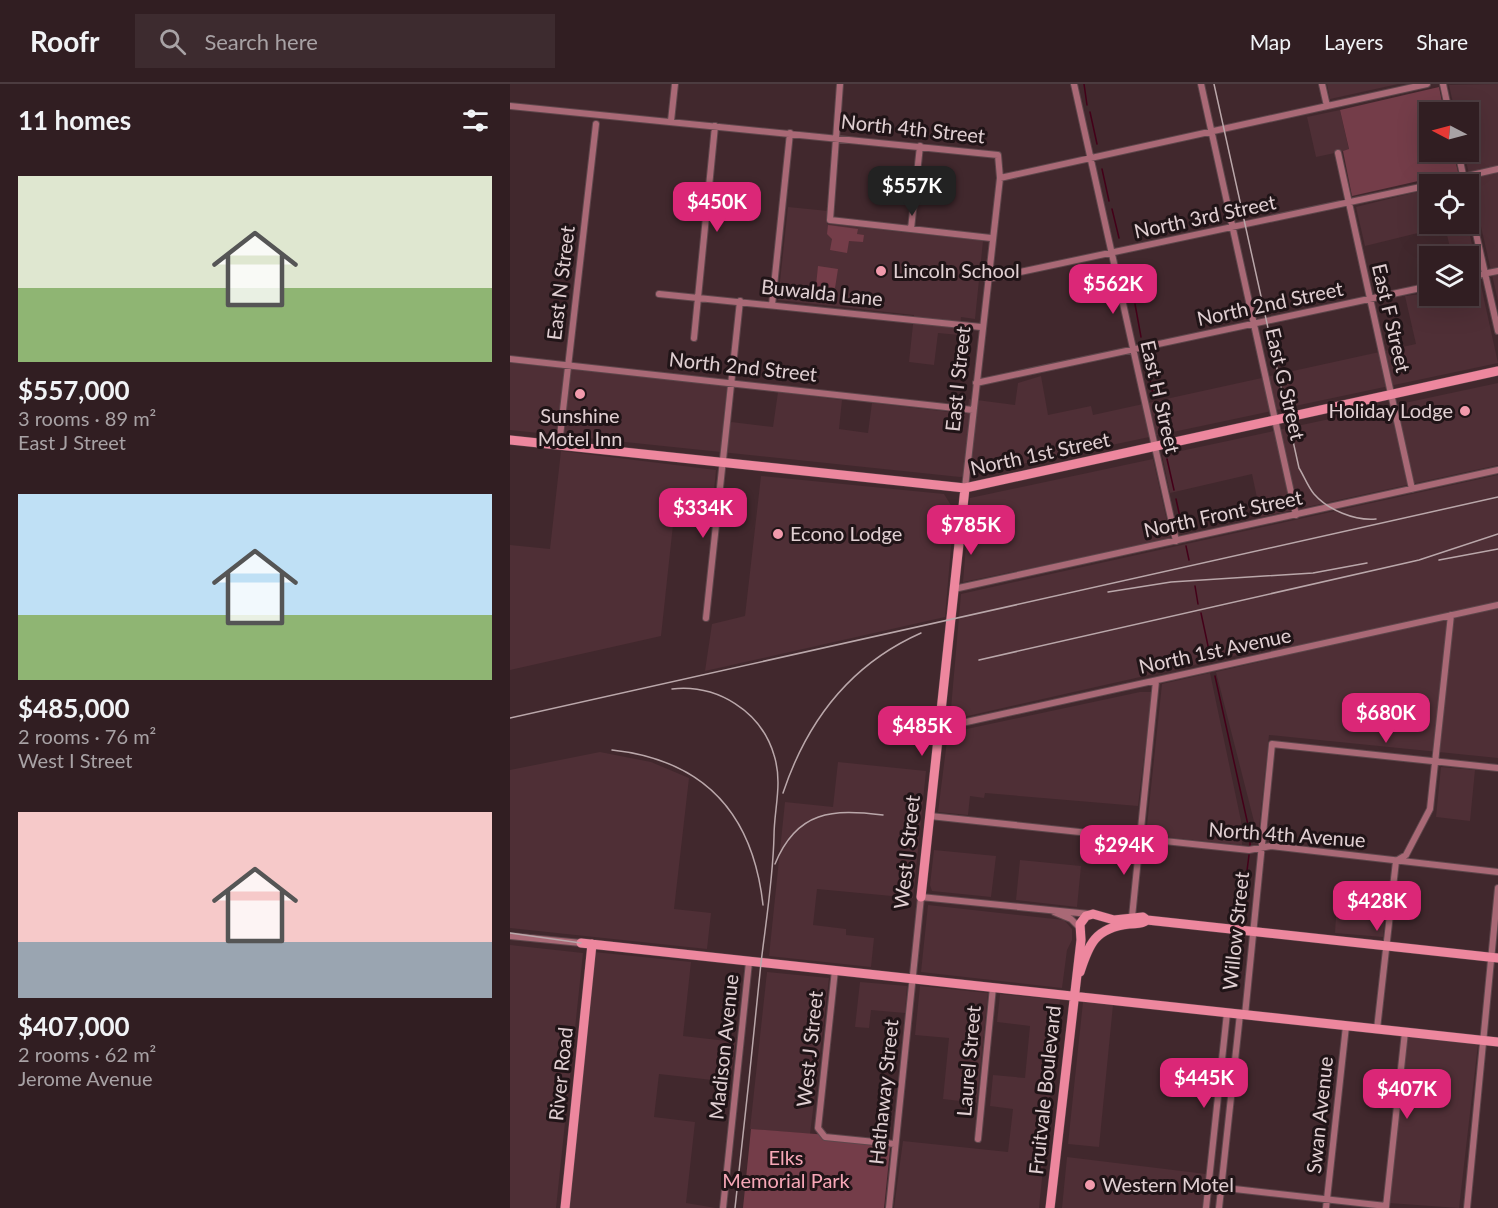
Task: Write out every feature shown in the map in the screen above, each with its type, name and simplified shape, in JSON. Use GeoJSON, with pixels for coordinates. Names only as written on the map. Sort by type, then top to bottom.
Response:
{"type":"FeatureCollection","features":[{"type":"Feature","properties":{"kind":"main road","name":"North 1st Street"},"geometry":{"type":"LineString","coordinates":[[510,440],[965,488],[1498,371]]}},
{"type":"Feature","properties":{"kind":"main road","name":"East I Street"},"geometry":{"type":"LineString","coordinates":[[951,621],[965,488]]}},
{"type":"Feature","properties":{"kind":"main road","name":"West I Street"},"geometry":{"type":"LineString","coordinates":[[921,897],[951,621]]}},
{"type":"Feature","properties":{"kind":"main road"},"geometry":{"type":"LineString","coordinates":[[1146,920],[1143,924],[1115,927],[1087,938],[1080,930],[1081,921],[1089,914],[1114,920],[1143,917],[1146,920],[1495,957]]}},
{"type":"Feature","properties":{"kind":"main road","name":"Fruitvale Boulevard"},"geometry":{"type":"LineString","coordinates":[[1076,976],[1081,971],[1087,948],[1103,924],[1100,917]]}},
{"type":"Feature","properties":{"kind":"main road","name":"Fruitvale Boulevard"},"geometry":{"type":"LineString","coordinates":[[1050,1208],[1080,930]]}},
{"type":"Feature","properties":{"kind":"main road"},"geometry":{"type":"LineString","coordinates":[[581,943],[1498,1042]]}},
{"type":"Feature","properties":{"kind":"main road","name":"River Road"},"geometry":{"type":"LineString","coordinates":[[565,1208],[592,944]]}},
{"type":"Feature","properties":{"kind":"street"},"geometry":{"type":"LineString","coordinates":[[671,121],[675,84]]}},
{"type":"Feature","properties":{"kind":"street"},"geometry":{"type":"LineString","coordinates":[[840,84],[830,220],[991,238]]}},
{"type":"Feature","properties":{"kind":"street","name":"East H Street"},"geometry":{"type":"LineString","coordinates":[[1074,84],[1176,541]]}},
{"type":"Feature","properties":{"kind":"street","name":"East G Street"},"geometry":{"type":"LineString","coordinates":[[1201,84],[1296,515]]}},
{"type":"Feature","properties":{"kind":"street"},"geometry":{"type":"LineString","coordinates":[[1322,84],[1327,106]]}},
{"type":"Feature","properties":{"kind":"street"},"geometry":{"type":"LineString","coordinates":[[999,177],[1427,84]]}},
{"type":"Feature","properties":{"kind":"street"},"geometry":{"type":"LineString","coordinates":[[1443,84],[1447,102]]}},
{"type":"Feature","properties":{"kind":"street","name":"North 4th Street"},"geometry":{"type":"LineString","coordinates":[[510,105],[998,155],[999,177]]}},
{"type":"Feature","properties":{"kind":"street","name":"East N Street"},"geometry":{"type":"LineString","coordinates":[[559,445],[596,124]]}},
{"type":"Feature","properties":{"kind":"street"},"geometry":{"type":"LineString","coordinates":[[694,338],[715,126]]}},
{"type":"Feature","properties":{"kind":"street"},"geometry":{"type":"LineString","coordinates":[[772,304],[790,133]]}},
{"type":"Feature","properties":{"kind":"street"},"geometry":{"type":"LineString","coordinates":[[911,229],[920,146]]}},
{"type":"Feature","properties":{"kind":"street","name":"East F Street"},"geometry":{"type":"LineString","coordinates":[[1338,153],[1412,489]]}},
{"type":"Feature","properties":{"kind":"street","name":"North 3rd Street"},"geometry":{"type":"LineString","coordinates":[[1479,176],[1498,169]]}},
{"type":"Feature","properties":{"kind":"street","name":"East I Street"},"geometry":{"type":"LineString","coordinates":[[965,488],[999,177]]}},
{"type":"Feature","properties":{"kind":"street","name":"North 3rd Street"},"geometry":{"type":"LineString","coordinates":[[987,279],[1419,188]]}},
{"type":"Feature","properties":{"kind":"street"},"geometry":{"type":"LineString","coordinates":[[1476,234],[1498,331]]}},
{"type":"Feature","properties":{"kind":"street"},"geometry":{"type":"LineString","coordinates":[[1479,275],[1498,271]]}},
{"type":"Feature","properties":{"kind":"street","name":"North 2nd Street"},"geometry":{"type":"LineString","coordinates":[[976,383],[1419,288]]}},
{"type":"Feature","properties":{"kind":"street","name":"Buwalda Lane"},"geometry":{"type":"LineString","coordinates":[[659,294],[981,327]]}},
{"type":"Feature","properties":{"kind":"street"},"geometry":{"type":"LineString","coordinates":[[706,618],[740,302]]}},
{"type":"Feature","properties":{"kind":"street","name":"North 2nd Street"},"geometry":{"type":"LineString","coordinates":[[510,359],[973,410]]}},
{"type":"Feature","properties":{"kind":"street","name":"North Front Street"},"geometry":{"type":"LineString","coordinates":[[954,589],[1498,470]]}},
{"type":"Feature","properties":{"kind":"street","name":"North 1st Avenue"},"geometry":{"type":"LineString","coordinates":[[939,728],[1498,605]]}},
{"type":"Feature","properties":{"kind":"street"},"geometry":{"type":"LineString","coordinates":[[1377,1029],[1396,861],[1406,855],[1430,809],[1451,615]]}},
{"type":"Feature","properties":{"kind":"street"},"geometry":{"type":"LineString","coordinates":[[1132,917],[1156,681]]}},
{"type":"Feature","properties":{"kind":"street","name":"Willow Street"},"geometry":{"type":"LineString","coordinates":[[1219,1208],[1254,931],[1272,744],[1435,761]]}},
{"type":"Feature","properties":{"kind":"street"},"geometry":{"type":"LineString","coordinates":[[1435,761],[1498,768]]}},
{"type":"Feature","properties":{"kind":"street","name":"North 4th Avenue"},"geometry":{"type":"LineString","coordinates":[[930,816],[1249,850],[1271,846],[1498,872]]}},
{"type":"Feature","properties":{"kind":"street"},"geometry":{"type":"LineString","coordinates":[[1467,1208],[1483,1040],[1495,957],[1498,888]]}},
{"type":"Feature","properties":{"kind":"street"},"geometry":{"type":"LineString","coordinates":[[921,897],[1089,914]]}},
{"type":"Feature","properties":{"kind":"street","name":"West I Street"},"geometry":{"type":"LineString","coordinates":[[912,979],[921,897]]}},
{"type":"Feature","properties":{"kind":"street"},"geometry":{"type":"LineString","coordinates":[[1050,910],[1071,919],[1080,930]]}},
{"type":"Feature","properties":{"kind":"street"},"geometry":{"type":"LineString","coordinates":[[510,936],[581,943]]}},
{"type":"Feature","properties":{"kind":"street","name":"Madison Avenue"},"geometry":{"type":"LineString","coordinates":[[723,1208],[750,962]]}},
{"type":"Feature","properties":{"kind":"street","name":"West J Street"},"geometry":{"type":"LineString","coordinates":[[835,970],[819,1132],[825,1137],[895,1144]]}},
{"type":"Feature","properties":{"kind":"street","name":"Hathaway Street"},"geometry":{"type":"LineString","coordinates":[[889,1208],[912,979]]}},
{"type":"Feature","properties":{"kind":"street","name":"Laurel Street"},"geometry":{"type":"LineString","coordinates":[[978,1139],[993,987]]}},
{"type":"Feature","properties":{"kind":"street","name":"Willow Street"},"geometry":{"type":"LineString","coordinates":[[1206,1208],[1227,1013]]}},
{"type":"Feature","properties":{"kind":"street","name":"Swan Avenue"},"geometry":{"type":"LineString","coordinates":[[1326,1208],[1346,1026]]}},
{"type":"Feature","properties":{"kind":"street"},"geometry":{"type":"LineString","coordinates":[[1208,1186],[1386,1207],[1405,1032]]}},
{"type":"Feature","properties":{"kind":"shaded area"},"geometry":{"type":"Polygon","coordinates":[[[1327,84],[1398,84],[1330,99],[1327,84]]]}},
{"type":"Feature","properties":{"kind":"shaded area"},"geometry":{"type":"Polygon","coordinates":[[[1498,84],[1498,301],[1479,218],[1479,174],[1469,174],[1466,162],[1479,162],[1479,102],[1453,102],[1449,85],[1498,84]]]}},
{"type":"Feature","properties":{"kind":"shaded area"},"geometry":{"type":"Polygon","coordinates":[[[1340,110],[1349,150],[1316,157],[1307,117],[1340,110]]]}},
{"type":"Feature","properties":{"kind":"shaded area"},"geometry":{"type":"Polygon","coordinates":[[[1419,191],[1419,233],[1365,246],[1356,207],[1419,191]]]}},
{"type":"Feature","properties":{"kind":"shaded area","name":"Lincoln School"},"geometry":{"type":"Polygon","coordinates":[[[788,207],[828,211],[827,224],[983,241],[975,319],[961,317],[959,335],[938,333],[934,365],[909,362],[914,315],[778,300],[788,207]]]}},
{"type":"Feature","properties":{"kind":"shaded area"},"geometry":{"type":"Polygon","coordinates":[[[1470,234],[1472,246],[1450,246],[1447,235],[1470,234]]]}},
{"type":"Feature","properties":{"kind":"shaded area"},"geometry":{"type":"Polygon","coordinates":[[[1479,277],[1498,363],[960,477],[510,430],[510,363],[727,386],[723,421],[773,427],[778,392],[842,400],[839,429],[868,433],[872,403],[967,414],[969,399],[1015,405],[1018,383],[1041,376],[1048,415],[1091,406],[1093,415],[1416,344],[1405,296],[1419,294],[1419,306],[1479,306],[1479,277]]]}},
{"type":"Feature","properties":{"kind":"shaded area"},"geometry":{"type":"Polygon","coordinates":[[[1498,383],[1498,465],[1261,517],[1252,474],[1170,493],[1162,455],[1498,383]]]}},
{"type":"Feature","properties":{"kind":"shaded area"},"geometry":{"type":"Polygon","coordinates":[[[561,451],[716,470],[713,500],[676,497],[661,636],[510,670],[510,545],[550,549],[561,451]]]}},
{"type":"Feature","properties":{"kind":"shaded area"},"geometry":{"type":"Polygon","coordinates":[[[1153,459],[1171,539],[963,582],[970,498],[1153,459]]]}},
{"type":"Feature","properties":{"kind":"shaded area"},"geometry":{"type":"Polygon","coordinates":[[[1498,475],[1498,758],[1269,735],[1258,837],[1216,672],[1276,658],[1277,646],[950,720],[961,594],[1498,475]]]}},
{"type":"Feature","properties":{"kind":"shaded area"},"geometry":{"type":"Polygon","coordinates":[[[761,476],[944,494],[952,507],[953,524],[945,617],[705,671],[712,624],[745,616],[761,476]]]}},
{"type":"Feature","properties":{"kind":"shaded area"},"geometry":{"type":"Polygon","coordinates":[[[1210,673],[1241,821],[1242,845],[1146,835],[1162,684],[1210,673]]]}},
{"type":"Feature","properties":{"kind":"shaded area"},"geometry":{"type":"Polygon","coordinates":[[[1140,692],[1152,692],[1138,806],[985,793],[984,798],[970,796],[968,815],[938,812],[948,733],[1140,692]]]}},
{"type":"Feature","properties":{"kind":"shaded area"},"geometry":{"type":"Polygon","coordinates":[[[600,752],[651,762],[689,778],[674,909],[711,913],[707,949],[510,928],[510,770],[600,752]]]}},
{"type":"Feature","properties":{"kind":"shaded area"},"geometry":{"type":"Polygon","coordinates":[[[838,762],[926,771],[913,898],[817,889],[813,925],[846,929],[846,935],[874,938],[871,967],[769,956],[785,802],[833,807],[838,762]]]}},
{"type":"Feature","properties":{"kind":"shaded area"},"geometry":{"type":"Polygon","coordinates":[[[1441,767],[1475,770],[1470,821],[1436,817],[1441,767]]]}},
{"type":"Feature","properties":{"kind":"shaded area"},"geometry":{"type":"Polygon","coordinates":[[[934,850],[996,856],[991,897],[932,891],[930,885],[934,850]]]}},
{"type":"Feature","properties":{"kind":"shaded area"},"geometry":{"type":"Polygon","coordinates":[[[1020,860],[1081,866],[1077,907],[1016,900],[1020,860]]]}},
{"type":"Feature","properties":{"kind":"shaded area"},"geometry":{"type":"Polygon","coordinates":[[[1337,901],[1386,905],[1383,937],[1335,933],[1337,901]]]}},
{"type":"Feature","properties":{"kind":"shaded area"},"geometry":{"type":"Polygon","coordinates":[[[928,905],[1064,920],[1072,929],[1072,940],[1067,950],[1062,988],[921,972],[928,905]]]}},
{"type":"Feature","properties":{"kind":"shaded area"},"geometry":{"type":"Polygon","coordinates":[[[510,945],[583,953],[556,1208],[510,1208],[510,945]]]}},
{"type":"Feature","properties":{"kind":"shaded area"},"geometry":{"type":"Polygon","coordinates":[[[594,952],[691,962],[683,1036],[736,1042],[730,1082],[659,1074],[654,1117],[695,1122],[686,1203],[716,1208],[568,1208],[594,952]]]}},
{"type":"Feature","properties":{"kind":"shaded area"},"geometry":{"type":"Polygon","coordinates":[[[767,972],[829,978],[810,1134],[750,1129],[767,972]]]}},
{"type":"Feature","properties":{"kind":"shaded area"},"geometry":{"type":"Polygon","coordinates":[[[860,982],[907,986],[905,1013],[871,1010],[869,1028],[855,1027],[860,982]]]}},
{"type":"Feature","properties":{"kind":"shaded area"},"geometry":{"type":"Polygon","coordinates":[[[920,986],[988,993],[977,1103],[943,1099],[949,1038],[915,1035],[920,986]]]}},
{"type":"Feature","properties":{"kind":"shaded area"},"geometry":{"type":"Polygon","coordinates":[[[1000,994],[1060,1000],[1039,1208],[894,1208],[903,1141],[1008,1152],[1013,1109],[990,1106],[993,1075],[1025,1078],[1030,1026],[997,1022],[1000,994]]]}},
{"type":"Feature","properties":{"kind":"shaded area"},"geometry":{"type":"Polygon","coordinates":[[[1083,1002],[1113,1005],[1099,1147],[1068,1144],[1083,1002]]]}},
{"type":"Feature","properties":{"kind":"shaded area"},"geometry":{"type":"Polygon","coordinates":[[[1408,1036],[1478,1044],[1459,1208],[1389,1203],[1408,1036]]]}},
{"type":"Feature","properties":{"kind":"shaded area"},"geometry":{"type":"Polygon","coordinates":[[[1067,1157],[1206,1174],[1202,1208],[1062,1208],[1067,1157]]]}},
{"type":"Feature","properties":{"kind":"green space"},"geometry":{"type":"Polygon","coordinates":[[[1439,87],[1442,102],[1419,102],[1419,162],[1456,162],[1458,172],[1419,174],[1419,181],[1352,196],[1343,151],[1349,149],[1340,110],[1439,87]]]}},
{"type":"Feature","properties":{"kind":"green space"},"geometry":{"type":"Polygon","coordinates":[[[828,225],[858,229],[857,234],[864,235],[863,242],[849,241],[847,253],[830,250],[832,239],[827,234],[828,225]]]}},
{"type":"Feature","properties":{"kind":"green space"},"geometry":{"type":"Polygon","coordinates":[[[818,266],[838,269],[835,288],[816,286],[818,266]]]}},
{"type":"Feature","properties":{"kind":"green space","name":"Elks Memorial Park"},"geometry":{"type":"Polygon","coordinates":[[[751,1129],[891,1140],[884,1208],[743,1208],[751,1129]]]}},
{"type":"Feature","properties":{"kind":"waterway"},"geometry":{"type":"LineString","coordinates":[[1084,84],[1087,105]]}},
{"type":"Feature","properties":{"kind":"waterway"},"geometry":{"type":"LineString","coordinates":[[1090,112],[1097,144]]}},
{"type":"Feature","properties":{"kind":"waterway"},"geometry":{"type":"LineString","coordinates":[[1102,169],[1109,201]]}},
{"type":"Feature","properties":{"kind":"waterway"},"geometry":{"type":"LineString","coordinates":[[1112,209],[1119,238]]}},
{"type":"Feature","properties":{"kind":"waterway"},"geometry":{"type":"LineString","coordinates":[[1126,266],[1132,295]]}},
{"type":"Feature","properties":{"kind":"waterway"},"geometry":{"type":"LineString","coordinates":[[1135,304],[1141,337]]}},
{"type":"Feature","properties":{"kind":"waterway"},"geometry":{"type":"LineString","coordinates":[[1146,361],[1153,394]]}},
{"type":"Feature","properties":{"kind":"waterway"},"geometry":{"type":"LineString","coordinates":[[1155,402],[1161,433]]}},
{"type":"Feature","properties":{"kind":"waterway"},"geometry":{"type":"LineString","coordinates":[[1167,459],[1174,490]]}},
{"type":"Feature","properties":{"kind":"waterway"},"geometry":{"type":"LineString","coordinates":[[1176,499],[1183,531]]}},
{"type":"Feature","properties":{"kind":"waterway"},"geometry":{"type":"LineString","coordinates":[[1186,546],[1189,560]]}},
{"type":"Feature","properties":{"kind":"waterway"},"geometry":{"type":"LineString","coordinates":[[1195,586],[1198,604]]}},
{"type":"Feature","properties":{"kind":"waterway"},"geometry":{"type":"LineString","coordinates":[[1201,613],[1211,660]]}},
{"type":"Feature","properties":{"kind":"waterway"},"geometry":{"type":"LineString","coordinates":[[1215,676],[1250,834],[1250,846]]}},
{"type":"Feature","properties":{"kind":"waterway"},"geometry":{"type":"LineString","coordinates":[[1241,918],[1249,855]]}},
{"type":"Feature","properties":{"kind":"tram line"},"geometry":{"type":"LineString","coordinates":[[510,933],[581,943]]}},
{"type":"Feature","properties":{"kind":"railway"},"geometry":{"type":"LineString","coordinates":[[1214,84],[1299,468],[1312,491],[1327,505],[1351,516],[1376,519]]}},
{"type":"Feature","properties":{"kind":"railway"},"geometry":{"type":"LineString","coordinates":[[510,718],[1498,497]]}},
{"type":"Feature","properties":{"kind":"railway"},"geometry":{"type":"LineString","coordinates":[[979,660],[1419,560],[1498,534]]}},
{"type":"Feature","properties":{"kind":"railway"},"geometry":{"type":"LineString","coordinates":[[1439,560],[1498,549]]}},
{"type":"Feature","properties":{"kind":"railway"},"geometry":{"type":"LineString","coordinates":[[1108,592],[1171,582],[1313,573],[1367,563]]}},
{"type":"Feature","properties":{"kind":"railway"},"geometry":{"type":"LineString","coordinates":[[783,793],[805,742],[835,698],[873,661],[921,633]]}},
{"type":"Feature","properties":{"kind":"railway"},"geometry":{"type":"LineString","coordinates":[[672,689],[705,691],[721,696],[748,713],[768,739],[777,765],[778,786],[771,884],[735,1208]]}},
{"type":"Feature","properties":{"kind":"railway"},"geometry":{"type":"LineString","coordinates":[[612,750],[644,756],[673,766],[698,779],[718,797],[735,819],[748,844],[757,873],[763,905]]}},
{"type":"Feature","properties":{"kind":"railway"},"geometry":{"type":"LineString","coordinates":[[775,864],[794,833],[818,817],[848,813],[883,815]]}},
{"type":"Feature","properties":{"kind":"place","name":"Lincoln School"},"geometry":{"type":"Point","coordinates":[881,271]}},
{"type":"Feature","properties":{"kind":"place","name":"Sunshine Motel Inn"},"geometry":{"type":"Point","coordinates":[580,394]}},
{"type":"Feature","properties":{"kind":"place","name":"Holiday Lodge"},"geometry":{"type":"Point","coordinates":[1465,411]}},
{"type":"Feature","properties":{"kind":"place","name":"Econo Lodge"},"geometry":{"type":"Point","coordinates":[778,534]}},
{"type":"Feature","properties":{"kind":"place","name":"Western Motel"},"geometry":{"type":"Point","coordinates":[1090,1185]}}]}
